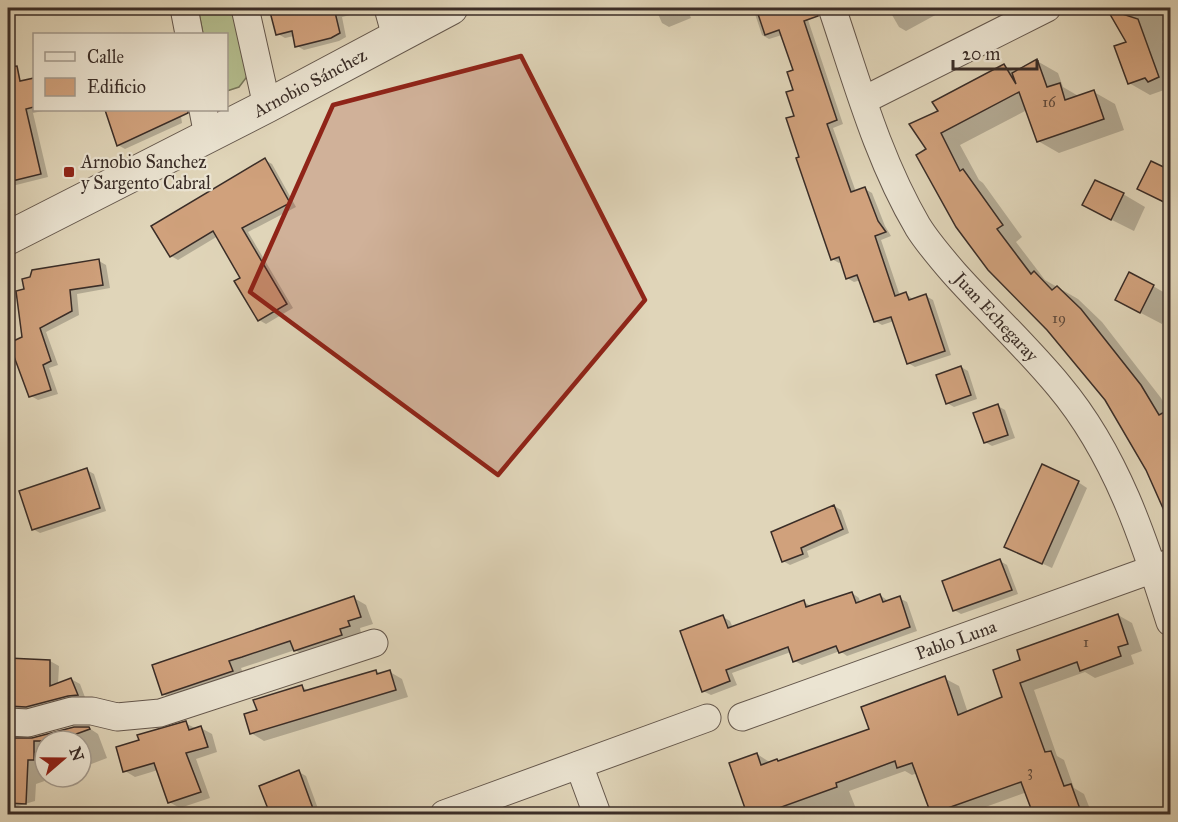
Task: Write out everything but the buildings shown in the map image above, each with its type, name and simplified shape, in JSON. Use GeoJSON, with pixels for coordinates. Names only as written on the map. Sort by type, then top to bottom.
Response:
{"type":"FeatureCollection","features":[{"type":"Feature","properties":{"kind":"street"},"geometry":{"type":"LineString","coordinates":[[184,8],[189,33]]}},
{"type":"Feature","properties":{"kind":"street"},"geometry":{"type":"LineString","coordinates":[[245,8],[267,106]]}},
{"type":"Feature","properties":{"kind":"street","name":"Arnobio Sánchez"},"geometry":{"type":"LineString","coordinates":[[8,238],[206,123],[267,106],[392,22],[451,8]]}},
{"type":"Feature","properties":{"kind":"street","name":"Juan Echegaray"},"geometry":{"type":"LineString","coordinates":[[832,8],[884,161],[919,228],[934,250],[1039,362],[1081,416],[1100,446],[1162,566],[1170,622]]}},
{"type":"Feature","properties":{"kind":"street"},"geometry":{"type":"LineString","coordinates":[[864,100],[1047,8]]}},
{"type":"Feature","properties":{"kind":"street","name":"Pablo Luna"},"geometry":{"type":"LineString","coordinates":[[742,717],[1162,566]]}},
{"type":"Feature","properties":{"kind":"street"},"geometry":{"type":"LineString","coordinates":[[8,722],[28,723],[72,711],[92,711],[117,717],[160,713],[374,644]]}},
{"type":"Feature","properties":{"kind":"street"},"geometry":{"type":"LineString","coordinates":[[444,814],[707,718]]}},
{"type":"Feature","properties":{"kind":"street"},"geometry":{"type":"LineString","coordinates":[[579,765],[597,814]]}},
{"type":"Feature","properties":{"kind":"highlighted area"},"geometry":{"type":"Polygon","coordinates":[[[521,56],[645,300],[498,475],[250,292],[333,105],[521,56]]]}},
{"type":"Feature","properties":{"kind":"green space"},"geometry":{"type":"Polygon","coordinates":[[[198,8],[234,8],[248,72],[239,87],[228,91],[228,33],[203,33],[198,8]]]}},
{"type":"Feature","properties":{"kind":"place","name":"Arnobio Sanchez y Sargento Cabral"},"geometry":{"type":"Point","coordinates":[69,172]}}]}
